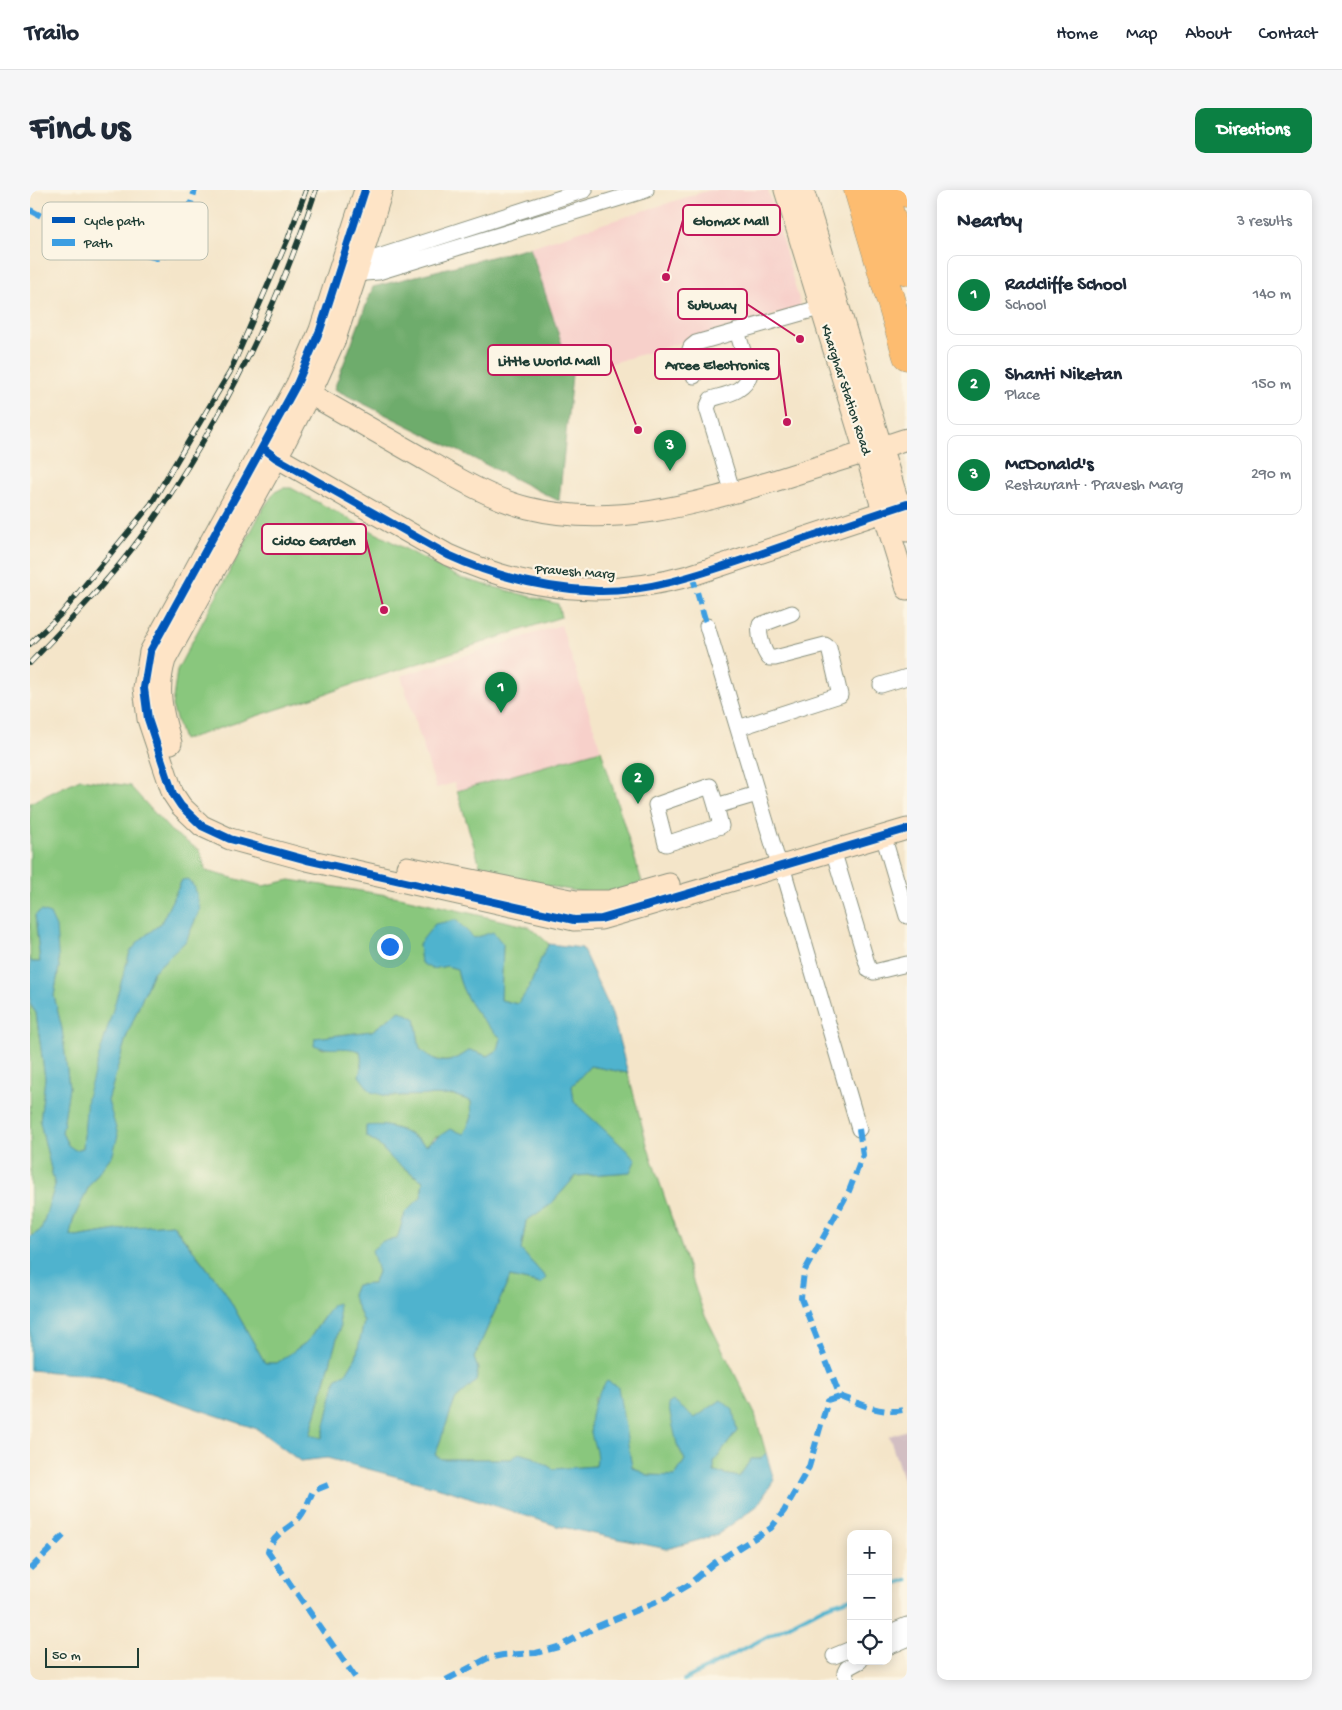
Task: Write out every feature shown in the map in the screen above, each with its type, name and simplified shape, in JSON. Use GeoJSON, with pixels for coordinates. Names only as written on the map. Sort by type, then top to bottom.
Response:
{"type":"FeatureCollection","features":[{"type":"Feature","properties":{"kind":"highway"},"geometry":{"type":"LineString","coordinates":[[858,190],[907,356]]}},
{"type":"Feature","properties":{"kind":"highway"},"geometry":{"type":"LineString","coordinates":[[882,190],[907,271]]}},
{"type":"Feature","properties":{"kind":"street"},"geometry":{"type":"LineString","coordinates":[[365,190],[354,255],[365,273],[378,272],[646,190]]}},
{"type":"Feature","properties":{"kind":"street"},"geometry":{"type":"LineString","coordinates":[[382,190],[320,330],[303,389],[170,648],[160,679],[162,717],[180,774],[192,798],[210,814],[234,825],[310,846],[480,884],[576,901],[609,901],[779,860],[833,850],[893,833]]}},
{"type":"Feature","properties":{"kind":"street"},"geometry":{"type":"LineString","coordinates":[[354,255],[375,258],[587,190],[594,207]]}},
{"type":"Feature","properties":{"kind":"street","name":"Kharghar Station Road"},"geometry":{"type":"LineString","coordinates":[[785,190],[819,308],[873,450],[907,531]]}},
{"type":"Feature","properties":{"kind":"street","name":"Kharghar Station Road"},"geometry":{"type":"LineString","coordinates":[[803,190],[873,450]]}},
{"type":"Feature","properties":{"kind":"street"},"geometry":{"type":"LineString","coordinates":[[694,376],[688,355],[691,347],[737,331],[819,308]]}},
{"type":"Feature","properties":{"kind":"street"},"geometry":{"type":"LineString","coordinates":[[733,493],[707,408],[711,399],[742,388],[748,380],[750,374],[737,331]]}},
{"type":"Feature","properties":{"kind":"street"},"geometry":{"type":"LineString","coordinates":[[303,389],[454,476],[504,500],[527,508],[574,517],[623,516],[678,507],[733,493],[907,439]]}},
{"type":"Feature","properties":{"kind":"street","name":"Pravesh Marg"},"geometry":{"type":"LineString","coordinates":[[270,453],[448,555],[477,568],[537,585],[599,591],[662,584],[897,508]]}},
{"type":"Feature","properties":{"kind":"street","name":"Kharghar Station Road"},"geometry":{"type":"LineString","coordinates":[[897,508],[907,589]]}},
{"type":"Feature","properties":{"kind":"street"},"geometry":{"type":"LineString","coordinates":[[738,728],[840,695],[829,648],[825,645],[774,658],[769,658],[766,654],[759,630],[760,625],[792,613]]}},
{"type":"Feature","properties":{"kind":"street"},"geometry":{"type":"LineString","coordinates":[[707,626],[859,1129]]}},
{"type":"Feature","properties":{"kind":"street"},"geometry":{"type":"LineString","coordinates":[[881,685],[907,677]]}},
{"type":"Feature","properties":{"kind":"street"},"geometry":{"type":"LineString","coordinates":[[710,786],[716,806],[722,826],[666,844],[656,805],[710,786]]}},
{"type":"Feature","properties":{"kind":"street"},"geometry":{"type":"LineString","coordinates":[[716,806],[758,794]]}},
{"type":"Feature","properties":{"kind":"street"},"geometry":{"type":"LineString","coordinates":[[779,860],[907,817]]}},
{"type":"Feature","properties":{"kind":"street"},"geometry":{"type":"LineString","coordinates":[[893,833],[907,890]]}},
{"type":"Feature","properties":{"kind":"street"},"geometry":{"type":"LineString","coordinates":[[893,833],[907,916]]}},
{"type":"Feature","properties":{"kind":"street"},"geometry":{"type":"LineString","coordinates":[[833,850],[869,970],[874,972],[907,964]]}},
{"type":"Feature","properties":{"kind":"street"},"geometry":{"type":"LineString","coordinates":[[892,1631],[907,1625]]}},
{"type":"Feature","properties":{"kind":"street"},"geometry":{"type":"LineString","coordinates":[[892,1645],[907,1639]]}},
{"type":"Feature","properties":{"kind":"street"},"geometry":{"type":"LineString","coordinates":[[834,1656],[847,1651]]}},
{"type":"Feature","properties":{"kind":"street"},"geometry":{"type":"LineString","coordinates":[[847,1680],[844,1672],[853,1665]]}},
{"type":"Feature","properties":{"kind":"shaded area"},"geometry":{"type":"Polygon","coordinates":[[[709,190],[768,190],[801,307],[572,375],[530,247],[709,190]]]}},
{"type":"Feature","properties":{"kind":"shaded area"},"geometry":{"type":"Polygon","coordinates":[[[561,625],[601,750],[457,791],[454,783],[436,788],[401,676],[561,625]]]}},
{"type":"Feature","properties":{"kind":"shaded area"},"geometry":{"type":"Polygon","coordinates":[[[907,1430],[907,1492],[889,1436],[907,1430]]]}},
{"type":"Feature","properties":{"kind":"green space"},"geometry":{"type":"Polygon","coordinates":[[[530,247],[572,375],[559,501],[334,389],[373,287],[530,247]]]}},
{"type":"Feature","properties":{"kind":"green space"},"geometry":{"type":"Polygon","coordinates":[[[283,488],[291,488],[460,578],[558,604],[561,617],[183,740],[172,706],[177,670],[264,507],[275,492],[283,488]]]}},
{"type":"Feature","properties":{"kind":"green space"},"geometry":{"type":"Polygon","coordinates":[[[601,750],[642,882],[605,896],[483,875],[457,791],[601,750]]]}},
{"type":"Feature","properties":{"kind":"green space"},"geometry":{"type":"Polygon","coordinates":[[[80,779],[130,786],[171,831],[200,851],[206,871],[263,886],[290,880],[400,897],[530,927],[549,944],[528,990],[518,1004],[501,1000],[503,944],[474,938],[419,944],[421,963],[432,969],[447,966],[457,969],[459,980],[473,1007],[501,1038],[498,1050],[488,1056],[470,1050],[450,1060],[445,1061],[433,1058],[420,1049],[415,1018],[400,1011],[372,1031],[315,1038],[322,1049],[346,1046],[360,1051],[362,1063],[359,1076],[387,1096],[453,1095],[471,1101],[472,1117],[464,1134],[435,1137],[426,1145],[398,1129],[383,1126],[366,1127],[366,1136],[377,1143],[394,1161],[423,1181],[421,1197],[405,1213],[397,1239],[383,1241],[378,1272],[373,1284],[356,1285],[352,1295],[364,1322],[356,1357],[347,1372],[336,1379],[322,1439],[310,1436],[340,1327],[323,1318],[308,1341],[277,1363],[265,1363],[224,1290],[173,1224],[135,1227],[76,1237],[70,1235],[73,1220],[90,1184],[113,1154],[111,1115],[108,1101],[126,1038],[153,972],[186,941],[200,909],[182,880],[161,923],[139,941],[130,952],[85,1124],[83,1148],[74,1150],[68,1145],[62,1133],[69,1087],[62,1029],[54,996],[59,967],[35,916],[40,962],[32,962],[30,959],[30,803],[80,779]]]}},
{"type":"Feature","properties":{"kind":"green space"},"geometry":{"type":"Polygon","coordinates":[[[30,1004],[36,1013],[45,1078],[40,1122],[55,1186],[41,1230],[31,1237],[30,1004]]]}},
{"type":"Feature","properties":{"kind":"green space"},"geometry":{"type":"Polygon","coordinates":[[[590,1066],[628,1073],[648,1148],[703,1311],[755,1414],[766,1453],[760,1459],[751,1459],[739,1477],[714,1472],[714,1462],[737,1431],[721,1400],[695,1418],[677,1444],[685,1460],[675,1476],[647,1475],[632,1467],[624,1429],[595,1396],[591,1431],[598,1454],[596,1466],[553,1469],[533,1457],[519,1453],[512,1459],[441,1459],[435,1455],[455,1400],[476,1381],[478,1369],[474,1358],[510,1277],[541,1284],[546,1278],[521,1250],[526,1221],[550,1205],[576,1176],[630,1172],[635,1159],[574,1102],[572,1086],[590,1066]]]}},
{"type":"Feature","properties":{"kind":"water"},"geometry":{"type":"Polygon","coordinates":[[[188,879],[195,888],[200,909],[186,941],[153,972],[126,1038],[108,1101],[118,1135],[113,1154],[90,1184],[73,1220],[70,1235],[76,1237],[135,1227],[172,1224],[224,1290],[265,1363],[277,1363],[308,1341],[332,1305],[338,1303],[340,1327],[310,1435],[322,1438],[336,1379],[347,1372],[356,1357],[364,1322],[352,1295],[356,1285],[373,1284],[378,1272],[372,1250],[383,1241],[397,1239],[405,1213],[421,1197],[423,1181],[394,1161],[377,1143],[366,1136],[366,1126],[375,1125],[398,1129],[426,1145],[450,1129],[464,1134],[472,1117],[471,1101],[453,1095],[387,1096],[371,1092],[359,1076],[362,1063],[360,1051],[320,1047],[314,1045],[315,1038],[372,1031],[400,1011],[415,1018],[420,1049],[427,1055],[439,1061],[456,1059],[470,1050],[488,1056],[498,1050],[501,1038],[473,1007],[459,980],[457,969],[447,966],[432,969],[421,963],[419,944],[435,924],[456,920],[474,938],[493,932],[503,944],[501,1000],[517,1004],[531,983],[549,944],[582,948],[611,1011],[628,1073],[590,1066],[572,1086],[574,1102],[636,1159],[630,1172],[576,1176],[550,1205],[526,1221],[521,1250],[546,1278],[541,1284],[510,1277],[474,1358],[478,1369],[476,1381],[455,1400],[435,1455],[441,1459],[511,1459],[519,1453],[533,1457],[553,1469],[596,1466],[597,1457],[590,1425],[596,1399],[607,1381],[618,1387],[632,1467],[647,1475],[675,1476],[685,1460],[677,1444],[668,1404],[673,1401],[695,1418],[721,1400],[733,1410],[737,1431],[714,1462],[714,1472],[739,1477],[751,1459],[760,1459],[766,1453],[774,1480],[757,1506],[717,1535],[667,1549],[557,1526],[447,1490],[327,1458],[300,1461],[257,1429],[99,1376],[30,1370],[30,1237],[41,1230],[55,1186],[40,1122],[45,1078],[36,1013],[30,1004],[30,959],[32,962],[40,962],[35,915],[41,911],[50,914],[56,927],[59,967],[54,996],[62,1029],[69,1087],[62,1133],[68,1145],[75,1150],[83,1148],[87,1097],[130,952],[139,941],[161,923],[182,880],[188,879]]]}},
{"type":"Feature","properties":{"kind":"waterway"},"geometry":{"type":"LineString","coordinates":[[892,1585],[907,1580]]}},
{"type":"Feature","properties":{"kind":"waterway"},"geometry":{"type":"LineString","coordinates":[[684,1680],[824,1607],[847,1599]]}},
{"type":"Feature","properties":{"kind":"railway"},"geometry":{"type":"LineString","coordinates":[[30,644],[62,613],[151,504],[230,372],[288,239],[306,190]]}},
{"type":"Feature","properties":{"kind":"railway"},"geometry":{"type":"LineString","coordinates":[[30,663],[82,608],[131,551],[160,510],[207,434],[229,395],[268,315],[316,190]]}},
{"type":"Feature","properties":{"kind":"marked path"},"geometry":{"type":"LineString","coordinates":[[191,202],[195,190]]}},
{"type":"Feature","properties":{"kind":"marked path"},"geometry":{"type":"LineString","coordinates":[[30,210],[42,216]]}},
{"type":"Feature","properties":{"kind":"marked path"},"geometry":{"type":"LineString","coordinates":[[692,575],[707,626]]}},
{"type":"Feature","properties":{"kind":"marked path"},"geometry":{"type":"LineString","coordinates":[[859,1129],[863,1155],[849,1191],[804,1272],[801,1298],[840,1396],[881,1410],[898,1411],[907,1409]]}},
{"type":"Feature","properties":{"kind":"marked path"},"geometry":{"type":"LineString","coordinates":[[446,1680],[488,1658],[536,1653],[558,1647],[598,1626],[666,1598],[688,1585],[714,1563],[771,1528],[784,1511],[809,1467],[828,1400],[840,1396]]}},
{"type":"Feature","properties":{"kind":"marked path"},"geometry":{"type":"LineString","coordinates":[[328,1485],[313,1491],[300,1517],[273,1540],[268,1552],[357,1680]]}},
{"type":"Feature","properties":{"kind":"marked path"},"geometry":{"type":"LineString","coordinates":[[30,1569],[66,1533]]}},
{"type":"Feature","properties":{"kind":"cycle path"},"geometry":{"type":"LineString","coordinates":[[365,190],[320,330],[297,384],[150,652],[144,688],[148,719],[173,794],[181,806],[202,826],[230,839],[307,860],[574,920],[601,919],[907,829]]}},
{"type":"Feature","properties":{"kind":"cycle path"},"geometry":{"type":"LineString","coordinates":[[263,448],[276,458],[448,555],[484,570],[521,581],[578,590],[598,591],[639,588],[680,579],[907,504]]}},
{"type":"Feature","properties":{"kind":"place","name":"Glomax Mall"},"geometry":{"type":"Point","coordinates":[666,277]}},
{"type":"Feature","properties":{"kind":"place","name":"Subway"},"geometry":{"type":"Point","coordinates":[800,339]}},
{"type":"Feature","properties":{"kind":"place","name":"Arcee Electronics"},"geometry":{"type":"Point","coordinates":[787,422]}},
{"type":"Feature","properties":{"kind":"place","name":"Little World Mall"},"geometry":{"type":"Point","coordinates":[638,430]}},
{"type":"Feature","properties":{"kind":"place","name":"McDonald's"},"geometry":{"type":"Point","coordinates":[670,471]}},
{"type":"Feature","properties":{"kind":"place","name":"Cidco Garden"},"geometry":{"type":"Point","coordinates":[384,610]}},
{"type":"Feature","properties":{"kind":"place","name":"Radcliffe School"},"geometry":{"type":"Point","coordinates":[501,713]}},
{"type":"Feature","properties":{"kind":"place","name":"Shanti Niketan"},"geometry":{"type":"Point","coordinates":[638,804]}}]}
